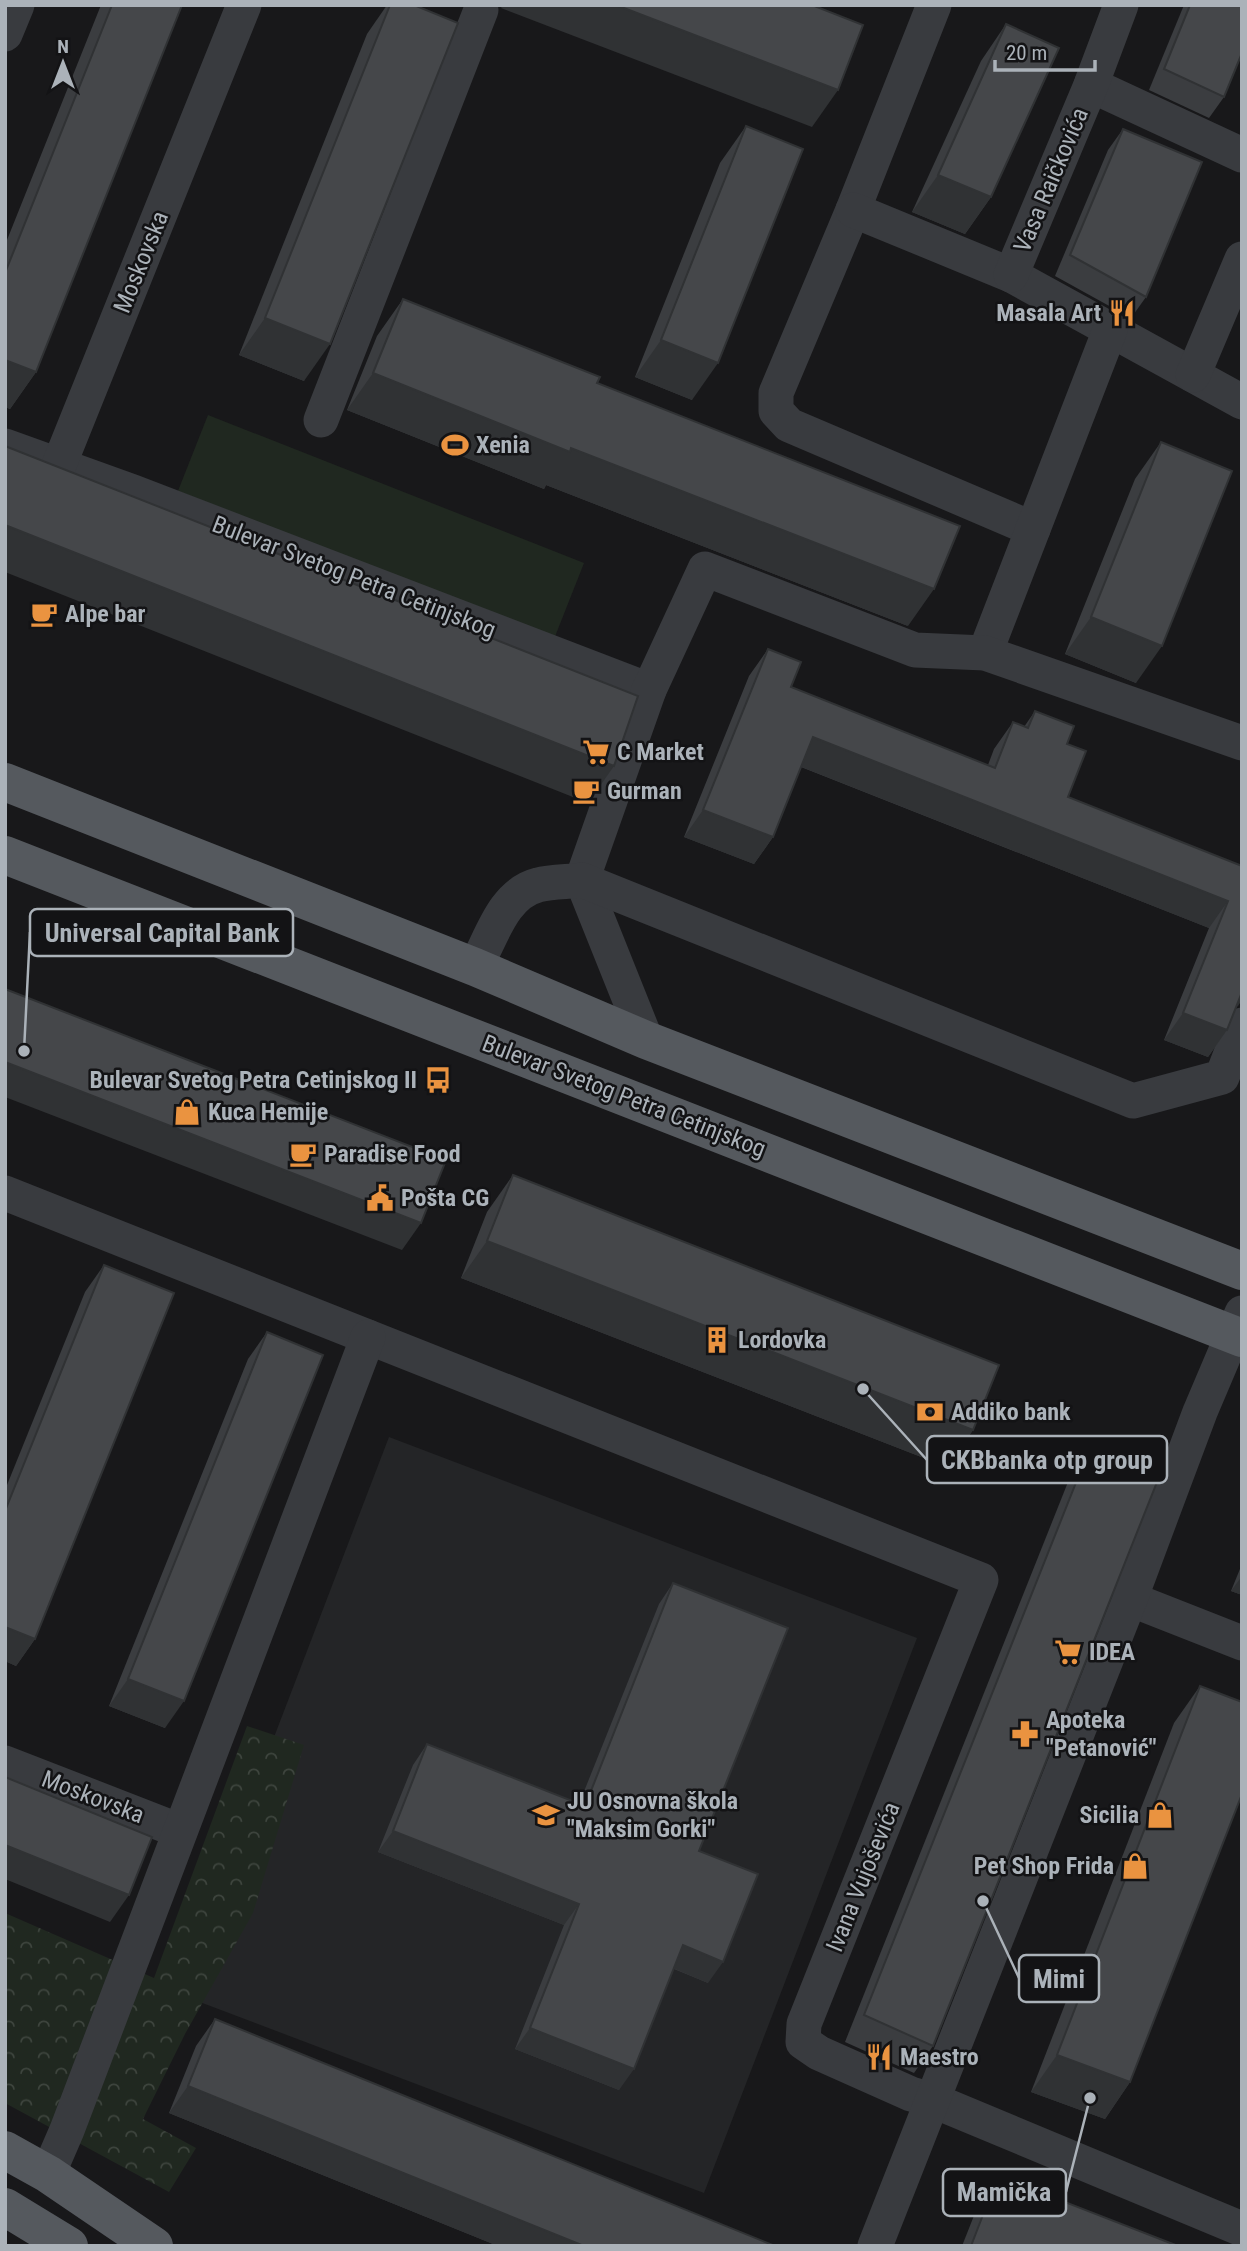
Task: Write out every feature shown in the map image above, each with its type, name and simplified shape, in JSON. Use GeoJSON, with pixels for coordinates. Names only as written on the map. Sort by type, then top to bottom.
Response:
{"type":"FeatureCollection","features":[{"type":"Feature","properties":{"kind":"main road"},"geometry":{"type":"LineString","coordinates":[[5,782],[475,967],[646,1040],[1242,1271]]}},
{"type":"Feature","properties":{"kind":"main road","name":"Bulevar Svetog Petra Cetinjskog"},"geometry":{"type":"LineString","coordinates":[[5,855],[1239,1328]]}},
{"type":"Feature","properties":{"kind":"main road"},"geometry":{"type":"LineString","coordinates":[[5,2150],[48,2174],[153,2246]]}},
{"type":"Feature","properties":{"kind":"main road"},"geometry":{"type":"LineString","coordinates":[[5,2207],[69,2246]]}},
{"type":"Feature","properties":{"kind":"street"},"geometry":{"type":"LineString","coordinates":[[5,34],[17,5]]}},
{"type":"Feature","properties":{"kind":"street","name":"Moskovska"},"geometry":{"type":"LineString","coordinates":[[58,465],[244,5]]}},
{"type":"Feature","properties":{"kind":"street"},"geometry":{"type":"LineString","coordinates":[[934,5],[853,210],[776,393],[776,411],[789,425],[1033,529]]}},
{"type":"Feature","properties":{"kind":"street","name":"Vasa Raičkovića"},"geometry":{"type":"LineString","coordinates":[[1011,275],[1091,85],[1121,5]]}},
{"type":"Feature","properties":{"kind":"street"},"geometry":{"type":"LineString","coordinates":[[321,420],[481,10]]}},
{"type":"Feature","properties":{"kind":"street"},"geometry":{"type":"LineString","coordinates":[[1091,85],[1242,155]]}},
{"type":"Feature","properties":{"kind":"street"},"geometry":{"type":"LineString","coordinates":[[853,210],[1011,275],[1242,402]]}},
{"type":"Feature","properties":{"kind":"street"},"geometry":{"type":"LineString","coordinates":[[1193,375],[1242,259]]}},
{"type":"Feature","properties":{"kind":"street"},"geometry":{"type":"LineString","coordinates":[[985,653],[1110,330]]}},
{"type":"Feature","properties":{"kind":"street"},"geometry":{"type":"LineString","coordinates":[[5,446],[58,465]]}},
{"type":"Feature","properties":{"kind":"street","name":"Bulevar Svetog Petra Cetinjskog"},"geometry":{"type":"LineString","coordinates":[[58,465],[649,690]]}},
{"type":"Feature","properties":{"kind":"street"},"geometry":{"type":"LineString","coordinates":[[646,1040],[582,880],[649,690],[705,569],[915,650],[985,653],[1242,743]]}},
{"type":"Feature","properties":{"kind":"street"},"geometry":{"type":"LineString","coordinates":[[475,967],[506,908],[518,895],[536,885],[582,880],[1133,1101],[1222,1077],[1242,1025]]}},
{"type":"Feature","properties":{"kind":"street"},"geometry":{"type":"LineString","coordinates":[[5,1193],[368,1336],[48,2174]]}},
{"type":"Feature","properties":{"kind":"street"},"geometry":{"type":"LineString","coordinates":[[875,2246],[1130,1599],[1200,1412],[1239,1328]]}},
{"type":"Feature","properties":{"kind":"street","name":"Ivana Vujoševića"},"geometry":{"type":"LineString","coordinates":[[368,1336],[981,1580],[802,2033],[803,2042],[809,2048],[911,2094],[932,2100],[1242,2229]]}},
{"type":"Feature","properties":{"kind":"street"},"geometry":{"type":"LineString","coordinates":[[1130,1599],[1242,1643]]}},
{"type":"Feature","properties":{"kind":"street","name":"Moskovska"},"geometry":{"type":"LineString","coordinates":[[5,1763],[180,1831]]}},
{"type":"Feature","properties":{"kind":"shaded area","name":"JU Osnovna škola \"Maksim Gorki\""},"geometry":{"type":"Polygon","coordinates":[[[389,1437],[917,1638],[704,2193],[176,1993],[389,1437]]]}},
{"type":"Feature","properties":{"kind":"green space"},"geometry":{"type":"Polygon","coordinates":[[[208,415],[584,563],[554,639],[178,491],[208,415]]]}},
{"type":"Feature","properties":{"kind":"green space"},"geometry":{"type":"Polygon","coordinates":[[[247,1726],[304,1745],[253,1913],[185,2034],[143,2119],[196,2148],[169,2192],[5,2103],[5,1913],[154,1978],[247,1726]]]}},
{"type":"Feature","properties":{"kind":"building"},"geometry":{"type":"Polygon","coordinates":[[[112,5],[182,5],[36,372],[5,360],[5,273],[112,5]]]}},
{"type":"Feature","properties":{"kind":"building"},"geometry":{"type":"Polygon","coordinates":[[[390,5],[414,5],[458,23],[330,344],[265,318],[390,5]]]}},
{"type":"Feature","properties":{"kind":"building"},"geometry":{"type":"Polygon","coordinates":[[[616,5],[812,5],[863,25],[838,90],[616,5]]]}},
{"type":"Feature","properties":{"kind":"building"},"geometry":{"type":"Polygon","coordinates":[[[1190,5],[1242,5],[1242,53],[1224,97],[1164,69],[1190,5]]]}},
{"type":"Feature","properties":{"kind":"building"},"geometry":{"type":"Polygon","coordinates":[[[1006,24],[1059,48],[991,197],[938,175],[1006,24]]]}},
{"type":"Feature","properties":{"kind":"building"},"geometry":{"type":"Polygon","coordinates":[[[746,126],[803,149],[718,363],[661,340],[746,126]]]}},
{"type":"Feature","properties":{"kind":"building"},"geometry":{"type":"Polygon","coordinates":[[[1123,129],[1202,162],[1146,297],[1070,255],[1123,129]]]}},
{"type":"Feature","properties":{"kind":"building"},"geometry":{"type":"Polygon","coordinates":[[[403,299],[600,377],[597,383],[960,526],[934,589],[571,448],[570,452],[373,373],[403,299]]]}},
{"type":"Feature","properties":{"kind":"building"},"geometry":{"type":"Polygon","coordinates":[[[1161,442],[1232,471],[1162,646],[1091,617],[1161,442]]]}},
{"type":"Feature","properties":{"kind":"building"},"geometry":{"type":"Polygon","coordinates":[[[5,446],[638,696],[614,766],[5,525],[5,446]]]}},
{"type":"Feature","properties":{"kind":"building"},"geometry":{"type":"Polygon","coordinates":[[[768,649],[801,662],[791,687],[995,768],[1013,722],[1028,728],[1035,711],[1074,726],[1067,744],[1086,751],[1068,797],[1242,866],[1242,992],[1227,1030],[1183,1013],[1228,901],[813,737],[773,837],[703,810],[768,649]]]}},
{"type":"Feature","properties":{"kind":"building"},"geometry":{"type":"Polygon","coordinates":[[[5,989],[446,1160],[421,1223],[5,1062],[5,989]]]}},
{"type":"Feature","properties":{"kind":"building"},"geometry":{"type":"Polygon","coordinates":[[[513,1175],[999,1365],[973,1430],[487,1241],[513,1175]]]}},
{"type":"Feature","properties":{"kind":"building"},"geometry":{"type":"Polygon","coordinates":[[[104,1265],[174,1293],[35,1639],[5,1627],[5,1511],[104,1265]]]}},
{"type":"Feature","properties":{"kind":"building"},"geometry":{"type":"Polygon","coordinates":[[[267,1332],[323,1355],[184,1701],[128,1679],[267,1332]]]}},
{"type":"Feature","properties":{"kind":"building"},"geometry":{"type":"Polygon","coordinates":[[[1087,1455],[1157,1482],[933,2046],[864,2015],[1087,1455]]]}},
{"type":"Feature","properties":{"kind":"building"},"geometry":{"type":"Polygon","coordinates":[[[673,1583],[788,1628],[699,1851],[758,1874],[723,1962],[683,1945],[634,2069],[530,2028],[579,1904],[393,1831],[427,1744],[585,1806],[673,1583]]]}},
{"type":"Feature","properties":{"kind":"building"},"geometry":{"type":"Polygon","coordinates":[[[1200,1686],[1242,1702],[1242,1794],[1130,2082],[1057,2055],[1200,1686]]]}},
{"type":"Feature","properties":{"kind":"building"},"geometry":{"type":"Polygon","coordinates":[[[5,1777],[152,1837],[129,1895],[5,1845],[5,1777]]]}},
{"type":"Feature","properties":{"kind":"building"},"geometry":{"type":"Polygon","coordinates":[[[215,2019],[775,2246],[584,2246],[188,2086],[215,2019]]]}},
{"type":"Feature","properties":{"kind":"building"},"geometry":{"type":"Polygon","coordinates":[[[998,2176],[1178,2246],[971,2246],[998,2176]]]}},
{"type":"Feature","properties":{"kind":"place","name":"Masala Art"},"geometry":{"type":"Point","coordinates":[1122,313]}},
{"type":"Feature","properties":{"kind":"place","name":"Xenia"},"geometry":{"type":"Point","coordinates":[455,445]}},
{"type":"Feature","properties":{"kind":"place","name":"Alpe bar"},"geometry":{"type":"Point","coordinates":[44,614]}},
{"type":"Feature","properties":{"kind":"place","name":"C Market"},"geometry":{"type":"Point","coordinates":[596,752]}},
{"type":"Feature","properties":{"kind":"place","name":"Gurman"},"geometry":{"type":"Point","coordinates":[586,791]}},
{"type":"Feature","properties":{"kind":"place","name":"Universal Capital Bank"},"geometry":{"type":"Point","coordinates":[24,1051]}},
{"type":"Feature","properties":{"kind":"place","name":"Bulevar Svetog Petra Cetinjskog II"},"geometry":{"type":"Point","coordinates":[438,1080]}},
{"type":"Feature","properties":{"kind":"place","name":"Kuca Hemije"},"geometry":{"type":"Point","coordinates":[187,1112]}},
{"type":"Feature","properties":{"kind":"place","name":"Paradise Food"},"geometry":{"type":"Point","coordinates":[303,1154]}},
{"type":"Feature","properties":{"kind":"place","name":"Pošta CG"},"geometry":{"type":"Point","coordinates":[380,1198]}},
{"type":"Feature","properties":{"kind":"place","name":"Lordovka"},"geometry":{"type":"Point","coordinates":[717,1340]}},
{"type":"Feature","properties":{"kind":"place","name":"CKBbanka otp group"},"geometry":{"type":"Point","coordinates":[863,1389]}},
{"type":"Feature","properties":{"kind":"place","name":"Addiko bank"},"geometry":{"type":"Point","coordinates":[930,1412]}},
{"type":"Feature","properties":{"kind":"place","name":"IDEA"},"geometry":{"type":"Point","coordinates":[1068,1652]}},
{"type":"Feature","properties":{"kind":"place","name":"Apoteka \"Petanović\""},"geometry":{"type":"Point","coordinates":[1025,1734]}},
{"type":"Feature","properties":{"kind":"place","name":"JU Osnovna škola \"Maksim Gorki\""},"geometry":{"type":"Point","coordinates":[546,1815]}},
{"type":"Feature","properties":{"kind":"place","name":"Sicilia"},"geometry":{"type":"Point","coordinates":[1160,1815]}},
{"type":"Feature","properties":{"kind":"place","name":"Pet Shop Frida"},"geometry":{"type":"Point","coordinates":[1135,1866]}},
{"type":"Feature","properties":{"kind":"place","name":"Mimi"},"geometry":{"type":"Point","coordinates":[983,1901]}},
{"type":"Feature","properties":{"kind":"place","name":"Maestro"},"geometry":{"type":"Point","coordinates":[879,2057]}},
{"type":"Feature","properties":{"kind":"place","name":"Mamička"},"geometry":{"type":"Point","coordinates":[1090,2098]}}]}
